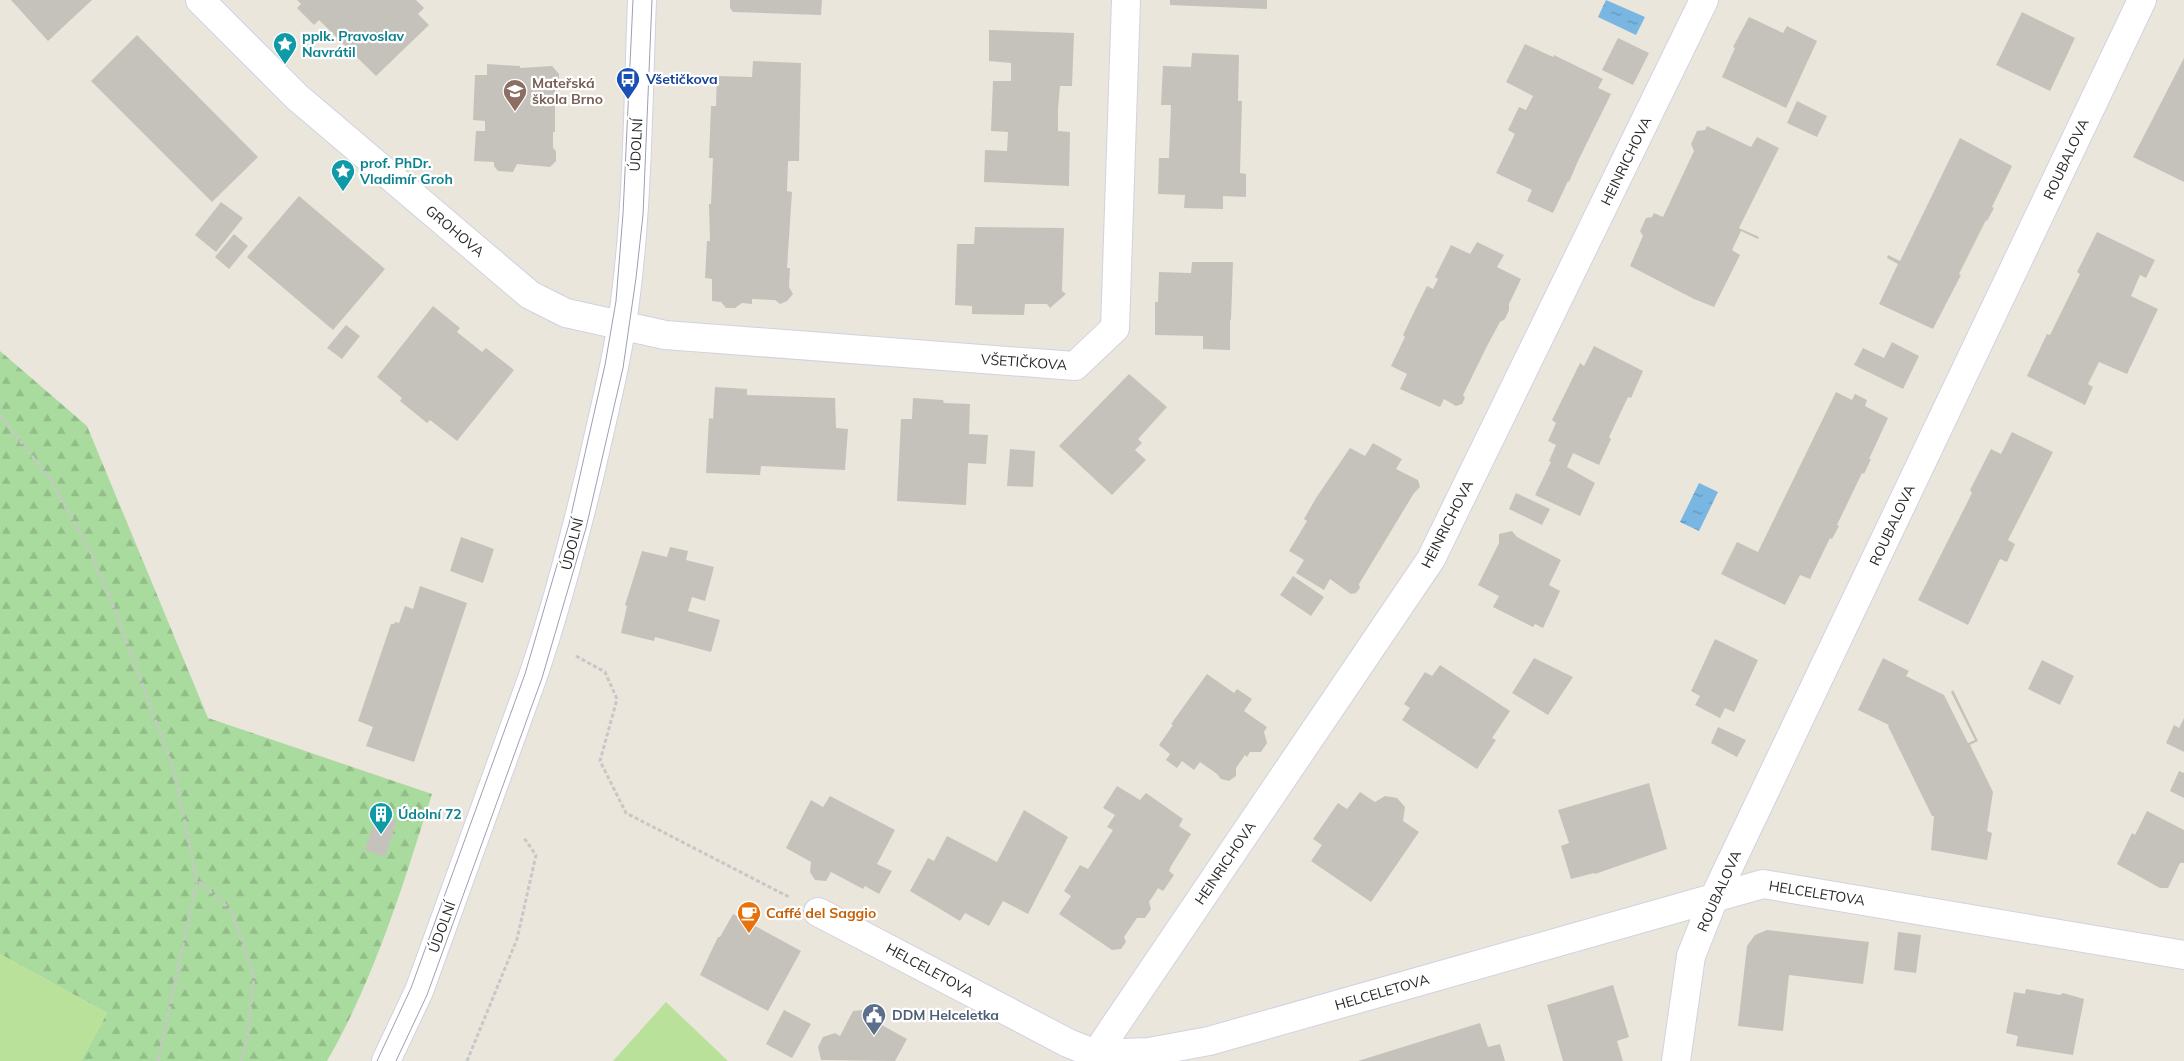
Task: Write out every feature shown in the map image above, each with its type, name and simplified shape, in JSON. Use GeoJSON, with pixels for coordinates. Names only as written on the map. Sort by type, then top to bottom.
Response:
{"type":"FeatureCollection","features":[{"type":"Feature","properties":{"kind":"street","name":"GROHOVA"},"geometry":{"type":"LineString","coordinates":[[200,0],[297,97],[530,295],[566,313],[621,325]]}},
{"type":"Feature","properties":{"kind":"street","name":"ÚDOLNÍ"},"geometry":{"type":"LineString","coordinates":[[386,1061],[418,991],[547,636],[577,526],[614,367],[621,325],[630,248],[642,0]]}},
{"type":"Feature","properties":{"kind":"street","name":"VŠETIČKOVA"},"geometry":{"type":"LineString","coordinates":[[621,325],[665,335],[1075,366],[1115,328],[1126,0]]}},
{"type":"Feature","properties":{"kind":"street","name":"HEINRICHOVA"},"geometry":{"type":"LineString","coordinates":[[1093,1058],[1431,559],[1704,0]]}},
{"type":"Feature","properties":{"kind":"street","name":"ROUBALOVA"},"geometry":{"type":"LineString","coordinates":[[1676,1061],[1691,956],[1714,898],[2142,0]]}},
{"type":"Feature","properties":{"kind":"street","name":"HELCELETOVA"},"geometry":{"type":"LineString","coordinates":[[818,912],[1068,1043],[1093,1058],[1149,1052],[1209,1041],[1763,884],[2184,955]]}},
{"type":"Feature","properties":{"kind":"path"},"geometry":{"type":"LineString","coordinates":[[0,415],[50,479],[89,549],[114,607],[174,771],[197,880],[158,1061]]}},
{"type":"Feature","properties":{"kind":"path"},"geometry":{"type":"LineString","coordinates":[[576,656],[605,672],[617,699],[600,761],[626,813],[818,912]]}},
{"type":"Feature","properties":{"kind":"path"},"geometry":{"type":"LineString","coordinates":[[467,1061],[517,939],[536,855],[524,838]]}},
{"type":"Feature","properties":{"kind":"path"},"geometry":{"type":"LineString","coordinates":[[197,880],[231,910],[254,976],[242,1061]]}},
{"type":"Feature","properties":{"kind":"green space"},"geometry":{"type":"Polygon","coordinates":[[[0,351],[87,426],[208,718],[432,794],[399,897],[374,964],[360,997],[327,1061],[81,1061],[107,1013],[0,954],[0,351]]]}},
{"type":"Feature","properties":{"kind":"green space"},"geometry":{"type":"Polygon","coordinates":[[[0,954],[107,1013],[81,1061],[0,1061],[0,954]]]}},
{"type":"Feature","properties":{"kind":"green space"},"geometry":{"type":"Polygon","coordinates":[[[666,1002],[728,1061],[613,1061],[666,1002]]]}},
{"type":"Feature","properties":{"kind":"water"},"geometry":{"type":"Polygon","coordinates":[[[1606,0],[1645,17],[1636,35],[1598,17],[1606,0]]]}},
{"type":"Feature","properties":{"kind":"water"},"geometry":{"type":"Polygon","coordinates":[[[1699,483],[1718,492],[1699,531],[1680,522],[1699,483]]]}},
{"type":"Feature","properties":{"kind":"building"},"geometry":{"type":"Polygon","coordinates":[[[11,0],[92,0],[48,41],[11,0]]]}},
{"type":"Feature","properties":{"kind":"building"},"geometry":{"type":"Polygon","coordinates":[[[297,0],[416,0],[424,8],[418,14],[429,25],[376,76],[319,20],[314,25],[297,8],[301,4],[297,0]]]}},
{"type":"Feature","properties":{"kind":"building"},"geometry":{"type":"Polygon","coordinates":[[[730,0],[822,0],[821,15],[733,12],[730,8],[730,0]]]}},
{"type":"Feature","properties":{"kind":"building"},"geometry":{"type":"Polygon","coordinates":[[[1170,0],[1267,0],[1267,9],[1170,5],[1170,0]]]}},
{"type":"Feature","properties":{"kind":"building"},"geometry":{"type":"Polygon","coordinates":[[[2022,12],[2075,38],[2050,91],[1996,65],[2022,12]]]}},
{"type":"Feature","properties":{"kind":"building"},"geometry":{"type":"Polygon","coordinates":[[[1749,17],[1783,33],[1787,26],[1817,41],[1786,108],[1722,77],[1735,48],[1733,47],[1749,17]]]}},
{"type":"Feature","properties":{"kind":"building"},"geometry":{"type":"Polygon","coordinates":[[[989,30],[1074,33],[1072,86],[1060,86],[1058,109],[1058,131],[1070,132],[1069,186],[984,182],[985,150],[1007,151],[1008,132],[991,131],[993,81],[1011,81],[1011,63],[989,61],[989,30]]]}},
{"type":"Feature","properties":{"kind":"building"},"geometry":{"type":"Polygon","coordinates":[[[137,35],[258,157],[212,202],[91,81],[137,35]]]}},
{"type":"Feature","properties":{"kind":"building"},"geometry":{"type":"Polygon","coordinates":[[[1618,38],[1649,53],[1633,85],[1602,70],[1618,38]]]}},
{"type":"Feature","properties":{"kind":"building"},"geometry":{"type":"Polygon","coordinates":[[[1525,44],[1553,57],[1554,55],[1603,79],[1598,88],[1611,94],[1553,213],[1527,201],[1532,190],[1496,173],[1515,134],[1508,130],[1519,107],[1526,110],[1533,96],[1506,82],[1525,44]]]}},
{"type":"Feature","properties":{"kind":"building"},"geometry":{"type":"Polygon","coordinates":[[[1192,53],[1239,55],[1238,101],[1242,101],[1240,173],[1246,174],[1246,197],[1223,196],[1223,209],[1184,208],[1185,195],[1158,194],[1159,158],[1169,158],[1171,105],[1161,105],[1163,66],[1191,67],[1192,53]]]}},
{"type":"Feature","properties":{"kind":"building"},"geometry":{"type":"Polygon","coordinates":[[[2184,58],[2184,182],[2133,157],[2184,58]]]}},
{"type":"Feature","properties":{"kind":"building"},"geometry":{"type":"Polygon","coordinates":[[[753,61],[801,63],[799,161],[788,161],[787,191],[792,192],[787,268],[790,268],[789,287],[793,294],[787,301],[780,304],[775,300],[752,299],[752,304],[742,303],[735,308],[726,308],[721,302],[712,301],[712,279],[705,278],[707,241],[710,241],[709,204],[711,204],[713,158],[709,158],[711,106],[716,106],[717,76],[752,77],[753,61]]]}},
{"type":"Feature","properties":{"kind":"building","name":"Mateřská škola Brno"},"geometry":{"type":"Polygon","coordinates":[[[487,64],[520,66],[520,68],[552,66],[559,74],[559,83],[555,86],[555,132],[553,132],[553,148],[556,151],[556,161],[550,167],[517,164],[513,172],[498,171],[494,166],[494,162],[474,161],[476,131],[485,131],[485,121],[473,120],[475,75],[487,75],[487,64]]]}},
{"type":"Feature","properties":{"kind":"building"},"geometry":{"type":"Polygon","coordinates":[[[1797,101],[1827,116],[1817,137],[1787,123],[1797,101]]]}},
{"type":"Feature","properties":{"kind":"building"},"geometry":{"type":"Polygon","coordinates":[[[1707,126],[1751,147],[1757,137],[1779,148],[1739,228],[1759,237],[1758,239],[1741,231],[1732,250],[1740,255],[1714,307],[1694,299],[1630,266],[1643,236],[1640,231],[1646,218],[1652,217],[1654,213],[1663,217],[1694,151],[1691,144],[1697,131],[1705,130],[1707,126]]]}},
{"type":"Feature","properties":{"kind":"building"},"geometry":{"type":"Polygon","coordinates":[[[1960,138],[2012,166],[1992,207],[1994,208],[1986,220],[1959,274],[1961,275],[1933,329],[1879,304],[1898,264],[1887,258],[1888,255],[1900,261],[1960,138]]]}},
{"type":"Feature","properties":{"kind":"building"},"geometry":{"type":"Polygon","coordinates":[[[299,196],[385,269],[333,330],[247,257],[299,196]]]}},
{"type":"Feature","properties":{"kind":"building"},"geometry":{"type":"Polygon","coordinates":[[[221,202],[243,218],[216,252],[195,235],[221,202]]]}},
{"type":"Feature","properties":{"kind":"building"},"geometry":{"type":"Polygon","coordinates":[[[975,227],[1064,228],[1062,291],[1066,294],[1050,308],[1047,304],[1025,304],[1024,315],[972,314],[972,306],[955,305],[957,244],[974,244],[975,227]]]}},
{"type":"Feature","properties":{"kind":"building"},"geometry":{"type":"Polygon","coordinates":[[[2097,232],[2155,260],[2146,278],[2140,275],[2131,296],[2158,309],[2127,374],[2099,362],[2088,384],[2093,387],[2085,405],[2027,376],[2047,334],[2050,335],[2080,274],[2077,272],[2097,232]]]}},
{"type":"Feature","properties":{"kind":"building"},"geometry":{"type":"Polygon","coordinates":[[[234,234],[248,246],[229,269],[215,257],[234,234]]]}},
{"type":"Feature","properties":{"kind":"building"},"geometry":{"type":"Polygon","coordinates":[[[1477,242],[1504,255],[1497,267],[1521,279],[1509,304],[1509,310],[1505,319],[1500,322],[1463,395],[1465,398],[1462,404],[1456,406],[1444,399],[1440,407],[1400,389],[1407,374],[1391,366],[1405,337],[1403,335],[1427,286],[1433,289],[1438,279],[1435,277],[1451,245],[1470,254],[1477,242]]]}},
{"type":"Feature","properties":{"kind":"building"},"geometry":{"type":"Polygon","coordinates":[[[1192,262],[1233,262],[1230,350],[1203,349],[1203,336],[1155,335],[1155,302],[1158,302],[1159,272],[1191,273],[1192,262]]]}},
{"type":"Feature","properties":{"kind":"building"},"geometry":{"type":"Polygon","coordinates":[[[433,306],[460,328],[457,332],[482,352],[486,348],[514,370],[457,441],[430,420],[427,423],[400,401],[402,398],[377,377],[433,306]]]}},
{"type":"Feature","properties":{"kind":"building"},"geometry":{"type":"Polygon","coordinates":[[[346,325],[360,336],[342,359],[327,348],[346,325]]]}},
{"type":"Feature","properties":{"kind":"building"},"geometry":{"type":"Polygon","coordinates":[[[1892,342],[1919,356],[1903,389],[1854,365],[1863,348],[1884,358],[1892,342]]]}},
{"type":"Feature","properties":{"kind":"building"},"geometry":{"type":"Polygon","coordinates":[[[1594,346],[1643,371],[1631,398],[1628,397],[1609,437],[1611,439],[1599,465],[1573,453],[1567,467],[1595,483],[1580,516],[1535,495],[1551,462],[1549,461],[1556,445],[1548,441],[1556,423],[1552,420],[1580,363],[1584,366],[1594,346]]]}},
{"type":"Feature","properties":{"kind":"building"},"geometry":{"type":"Polygon","coordinates":[[[1129,374],[1167,407],[1138,439],[1142,443],[1135,450],[1146,460],[1112,495],[1059,446],[1129,374]]]}},
{"type":"Feature","properties":{"kind":"building"},"geometry":{"type":"Polygon","coordinates":[[[715,387],[747,389],[747,395],[835,398],[836,428],[848,429],[845,470],[761,466],[760,475],[706,473],[709,418],[713,419],[715,387]]]}},
{"type":"Feature","properties":{"kind":"building"},"geometry":{"type":"Polygon","coordinates":[[[1836,392],[1852,400],[1855,394],[1867,400],[1865,406],[1888,418],[1864,474],[1862,473],[1837,525],[1839,526],[1832,539],[1830,538],[1810,579],[1800,575],[1785,605],[1721,574],[1737,542],[1758,552],[1836,392]]]}},
{"type":"Feature","properties":{"kind":"building"},"geometry":{"type":"Polygon","coordinates":[[[913,398],[943,400],[944,403],[970,404],[969,434],[988,435],[986,464],[968,463],[966,505],[897,501],[901,419],[912,419],[913,398]]]}},
{"type":"Feature","properties":{"kind":"building"},"geometry":{"type":"Polygon","coordinates":[[[2012,432],[2053,452],[2008,540],[2015,544],[2007,562],[2000,559],[1968,625],[1918,600],[1972,493],[1970,490],[1991,449],[2001,454],[2012,432]]]}},
{"type":"Feature","properties":{"kind":"building"},"geometry":{"type":"Polygon","coordinates":[[[1373,443],[1402,459],[1396,469],[1418,480],[1420,487],[1414,493],[1359,584],[1360,588],[1356,593],[1351,594],[1330,579],[1324,590],[1296,573],[1304,560],[1289,551],[1307,521],[1304,519],[1316,498],[1350,448],[1365,456],[1373,443]]]}},
{"type":"Feature","properties":{"kind":"building"},"geometry":{"type":"Polygon","coordinates":[[[1010,449],[1035,451],[1033,487],[1007,486],[1010,449]]]}},
{"type":"Feature","properties":{"kind":"building"},"geometry":{"type":"Polygon","coordinates":[[[1516,493],[1550,509],[1542,525],[1509,509],[1516,493]]]}},
{"type":"Feature","properties":{"kind":"building"},"geometry":{"type":"Polygon","coordinates":[[[1512,531],[1517,537],[1561,560],[1549,585],[1560,591],[1543,628],[1535,624],[1533,627],[1493,607],[1499,596],[1478,585],[1499,543],[1499,534],[1512,531]]]}},
{"type":"Feature","properties":{"kind":"building"},"geometry":{"type":"Polygon","coordinates":[[[461,537],[494,549],[483,583],[450,571],[461,537]]]}},
{"type":"Feature","properties":{"kind":"building"},"geometry":{"type":"Polygon","coordinates":[[[670,547],[688,551],[686,560],[714,567],[705,601],[692,597],[688,611],[720,620],[711,652],[655,637],[654,641],[621,633],[627,606],[625,605],[642,551],[667,557],[670,547]]]}},
{"type":"Feature","properties":{"kind":"building"},"geometry":{"type":"Polygon","coordinates":[[[1293,576],[1324,597],[1311,616],[1280,595],[1293,576]]]}},
{"type":"Feature","properties":{"kind":"building"},"geometry":{"type":"Polygon","coordinates":[[[420,586],[467,603],[414,762],[366,746],[373,727],[358,721],[391,624],[399,623],[405,606],[413,609],[420,586]]]}},
{"type":"Feature","properties":{"kind":"building"},"geometry":{"type":"Polygon","coordinates":[[[1715,639],[1758,660],[1734,712],[1725,708],[1720,718],[1695,705],[1700,696],[1691,691],[1715,639]]]}},
{"type":"Feature","properties":{"kind":"building"},"geometry":{"type":"Polygon","coordinates":[[[1534,658],[1573,677],[1548,715],[1512,693],[1534,658]]]}},
{"type":"Feature","properties":{"kind":"building"},"geometry":{"type":"Polygon","coordinates":[[[1883,658],[1909,671],[1906,676],[1944,695],[1968,743],[1975,740],[1951,692],[1953,690],[1978,741],[1970,745],[1993,792],[1987,831],[1992,833],[1987,860],[1931,850],[1934,816],[1932,816],[1889,725],[1858,710],[1883,658]]]}},
{"type":"Feature","properties":{"kind":"building"},"geometry":{"type":"Polygon","coordinates":[[[2042,660],[2074,676],[2060,705],[2028,689],[2042,660]]]}},
{"type":"Feature","properties":{"kind":"building"},"geometry":{"type":"Polygon","coordinates":[[[1440,665],[1510,711],[1492,738],[1496,740],[1477,769],[1402,720],[1410,708],[1404,704],[1425,672],[1432,676],[1440,665]]]}},
{"type":"Feature","properties":{"kind":"building"},"geometry":{"type":"Polygon","coordinates":[[[1207,674],[1234,693],[1237,689],[1252,699],[1244,711],[1267,727],[1264,732],[1267,743],[1261,752],[1250,752],[1247,757],[1245,755],[1236,768],[1236,776],[1229,781],[1221,779],[1200,762],[1194,770],[1182,761],[1177,768],[1166,760],[1170,754],[1159,745],[1173,725],[1171,724],[1207,674]]]}},
{"type":"Feature","properties":{"kind":"building"},"geometry":{"type":"Polygon","coordinates":[[[2184,718],[2184,752],[2166,743],[2174,725],[2179,728],[2184,718]]]}},
{"type":"Feature","properties":{"kind":"building"},"geometry":{"type":"Polygon","coordinates":[[[1718,727],[1746,740],[1737,757],[1711,743],[1718,727]]]}},
{"type":"Feature","properties":{"kind":"building"},"geometry":{"type":"Polygon","coordinates":[[[2179,771],[2184,773],[2184,798],[2170,791],[2179,771]]]}},
{"type":"Feature","properties":{"kind":"building"},"geometry":{"type":"Polygon","coordinates":[[[1649,783],[1667,849],[1595,874],[1571,879],[1561,846],[1569,843],[1558,810],[1649,783]]]}},
{"type":"Feature","properties":{"kind":"building"},"geometry":{"type":"Polygon","coordinates":[[[1117,786],[1140,800],[1146,793],[1183,819],[1179,826],[1191,834],[1171,866],[1169,871],[1174,875],[1163,891],[1158,888],[1149,902],[1151,909],[1145,918],[1137,918],[1124,937],[1126,942],[1121,949],[1112,950],[1059,914],[1071,896],[1064,891],[1080,865],[1088,869],[1113,830],[1107,827],[1115,815],[1103,808],[1117,786]]]}},
{"type":"Feature","properties":{"kind":"building"},"geometry":{"type":"Polygon","coordinates":[[[1360,792],[1375,802],[1385,796],[1397,798],[1405,807],[1403,821],[1419,832],[1371,902],[1311,861],[1322,845],[1313,839],[1338,803],[1347,809],[1360,792]]]}},
{"type":"Feature","properties":{"kind":"building"},"geometry":{"type":"Polygon","coordinates":[[[830,796],[895,830],[877,864],[892,871],[879,894],[865,886],[863,889],[831,872],[826,881],[815,880],[810,872],[811,862],[786,848],[811,800],[823,807],[830,796]]]}},
{"type":"Feature","properties":{"kind":"building"},"geometry":{"type":"Polygon","coordinates":[[[1024,810],[1068,837],[1028,914],[1003,901],[989,926],[965,913],[960,921],[910,891],[928,858],[934,861],[947,836],[997,862],[1024,810]]]}},
{"type":"Feature","properties":{"kind":"building"},"geometry":{"type":"Polygon","coordinates":[[[2147,811],[2184,830],[2184,863],[2180,863],[2168,888],[2160,888],[2117,864],[2132,833],[2135,835],[2147,811]]]}},
{"type":"Feature","properties":{"kind":"building","name":"Údolní 72"},"geometry":{"type":"Polygon","coordinates":[[[377,815],[397,821],[385,857],[365,850],[377,815]]]}},
{"type":"Feature","properties":{"kind":"building"},"geometry":{"type":"Polygon","coordinates":[[[733,914],[801,951],[768,1011],[700,975],[718,937],[720,937],[733,914]]]}},
{"type":"Feature","properties":{"kind":"building"},"geometry":{"type":"Polygon","coordinates":[[[1767,930],[1869,942],[1863,984],[1789,975],[1783,1031],[1738,1026],[1747,946],[1755,935],[1767,930]]]}},
{"type":"Feature","properties":{"kind":"building"},"geometry":{"type":"Polygon","coordinates":[[[1898,932],[1921,935],[1916,973],[1894,970],[1898,932]]]}},
{"type":"Feature","properties":{"kind":"building"},"geometry":{"type":"Polygon","coordinates":[[[1613,985],[1629,1037],[1617,1041],[1623,1061],[1563,1061],[1547,1005],[1613,985]]]}},
{"type":"Feature","properties":{"kind":"building"},"geometry":{"type":"Polygon","coordinates":[[[2026,989],[2060,995],[2063,993],[2084,999],[2073,1055],[2016,1046],[2018,1036],[2006,1033],[2014,992],[2025,994],[2026,989]]]}},
{"type":"Feature","properties":{"kind":"building"},"geometry":{"type":"Polygon","coordinates":[[[784,1010],[811,1024],[792,1058],[766,1044],[784,1010]]]}},
{"type":"Feature","properties":{"kind":"building"},"geometry":{"type":"Polygon","coordinates":[[[862,1010],[877,1018],[880,1024],[907,1039],[895,1061],[821,1060],[818,1047],[823,1037],[835,1033],[840,1036],[853,1011],[862,1010]]]}},
{"type":"Feature","properties":{"kind":"building"},"geometry":{"type":"Polygon","coordinates":[[[1480,1023],[1488,1047],[1500,1044],[1505,1061],[1358,1061],[1480,1023]]]}},
{"type":"Feature","properties":{"kind":"tram line"},"geometry":{"type":"LineString","coordinates":[[377,1061],[411,988],[525,674],[569,524],[605,365],[616,301],[623,214],[633,0]]}},
{"type":"Feature","properties":{"kind":"tram line"},"geometry":{"type":"LineString","coordinates":[[396,1061],[427,995],[542,678],[586,528],[623,368],[636,278],[643,215],[652,0]]}},
{"type":"Feature","properties":{"kind":"place","name":"pplk. Pravoslav Navrátil"},"geometry":{"type":"Point","coordinates":[285,65]}},
{"type":"Feature","properties":{"kind":"place","name":"Všetičkova"},"geometry":{"type":"Point","coordinates":[628,100]}},
{"type":"Feature","properties":{"kind":"place","name":"Mateřská škola Brno"},"geometry":{"type":"Point","coordinates":[515,112]}},
{"type":"Feature","properties":{"kind":"place","name":"prof. PhDr. Vladimír Groh"},"geometry":{"type":"Point","coordinates":[343,192]}},
{"type":"Feature","properties":{"kind":"place","name":"Údolní 72"},"geometry":{"type":"Point","coordinates":[381,835]}},
{"type":"Feature","properties":{"kind":"place","name":"Caffé del Saggio"},"geometry":{"type":"Point","coordinates":[749,934]}},
{"type":"Feature","properties":{"kind":"place","name":"DDM Helceletka"},"geometry":{"type":"Point","coordinates":[874,1036]}}]}
